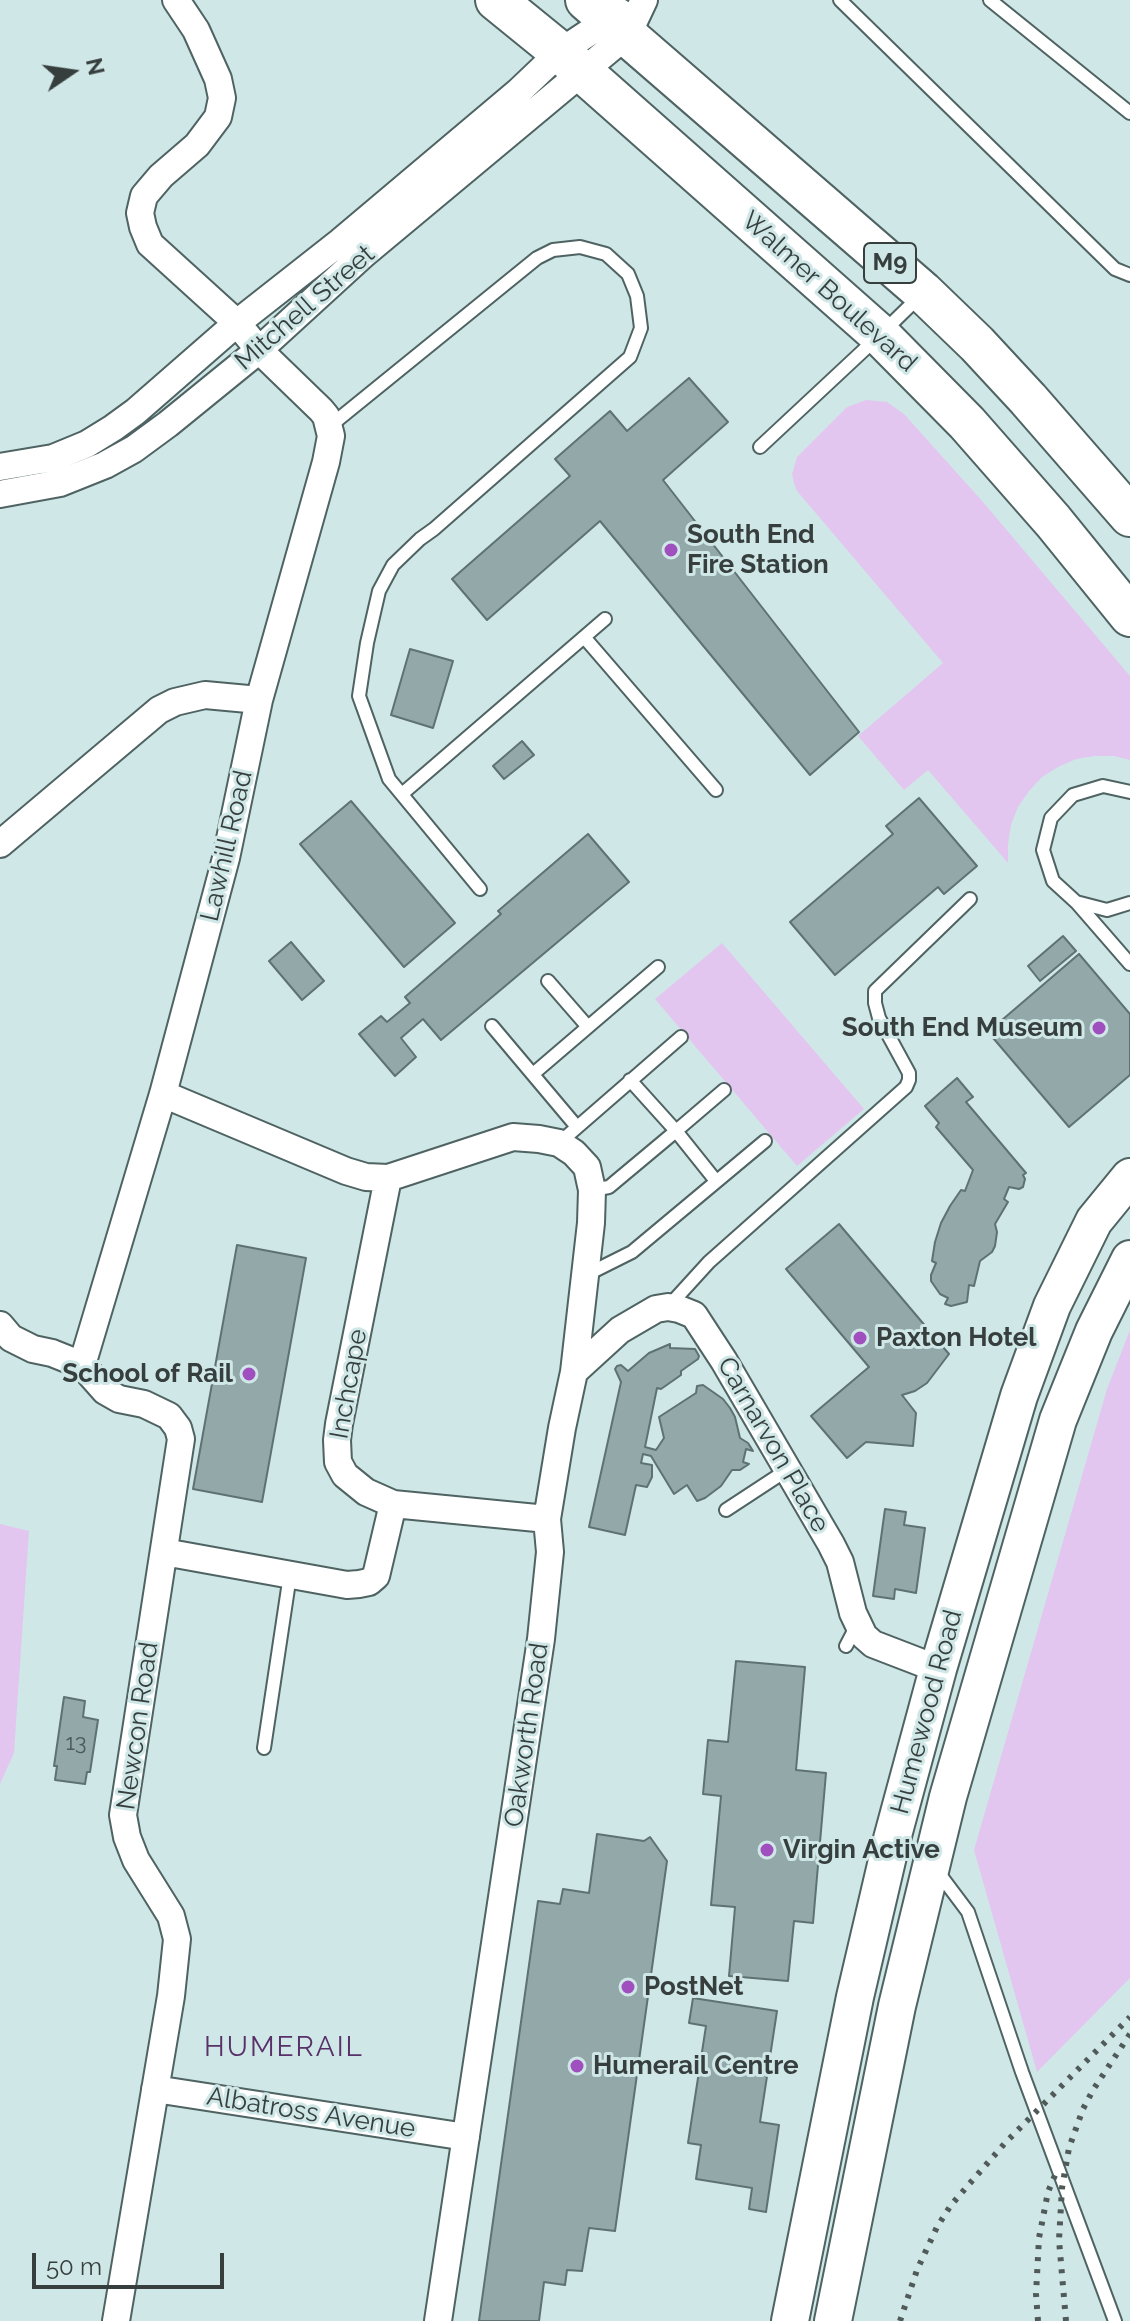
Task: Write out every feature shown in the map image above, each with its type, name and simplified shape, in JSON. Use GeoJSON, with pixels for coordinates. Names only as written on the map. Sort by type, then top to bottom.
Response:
{"type":"FeatureCollection","features":[{"type":"Feature","properties":{"kind":"main road","name":"Walmer Boulevard"},"geometry":{"type":"LineString","coordinates":[[496,0],[572,62],[880,335],[977,434],[1130,616]]}},
{"type":"Feature","properties":{"kind":"main road","name":"M9"},"geometry":{"type":"LineString","coordinates":[[622,10],[977,344],[1130,516]]}},
{"type":"Feature","properties":{"kind":"main road","name":"Humewood Road"},"geometry":{"type":"LineString","coordinates":[[790,2321],[855,1997],[892,1839],[938,1669],[1019,1396],[1052,1306],[1094,1221],[1130,1177]]}},
{"type":"Feature","properties":{"kind":"main road","name":"Humewood Road"},"geometry":{"type":"LineString","coordinates":[[833,2321],[897,2006],[931,1863],[1000,1612],[1058,1420],[1094,1331],[1130,1259]]}},
{"type":"Feature","properties":{"kind":"street"},"geometry":{"type":"LineString","coordinates":[[176,0],[201,42],[218,79],[222,98],[218,117],[197,145],[161,176],[144,196],[140,213],[150,244],[237,323],[259,350],[321,410],[330,426]]}},
{"type":"Feature","properties":{"kind":"street"},"geometry":{"type":"LineString","coordinates":[[572,62],[622,10]]}},
{"type":"Feature","properties":{"kind":"street","name":"Mitchell Street"},"geometry":{"type":"LineString","coordinates":[[0,467],[53,458],[87,444],[113,428],[518,92],[572,62]]}},
{"type":"Feature","properties":{"kind":"street","name":"Mitchell Street"},"geometry":{"type":"LineString","coordinates":[[0,494],[60,483],[105,465],[168,424],[259,350],[364,254],[541,104],[572,62]]}},
{"type":"Feature","properties":{"kind":"street","name":"Lawhill Road"},"geometry":{"type":"LineString","coordinates":[[82,1365],[163,1094],[226,858],[259,700],[330,449],[330,426]]}},
{"type":"Feature","properties":{"kind":"street"},"geometry":{"type":"LineString","coordinates":[[0,844],[159,710],[175,702],[205,695],[259,700]]}},
{"type":"Feature","properties":{"kind":"street"},"geometry":{"type":"LineString","coordinates":[[163,1094],[366,1177],[388,1178],[513,1137],[570,1141]]}},
{"type":"Feature","properties":{"kind":"street","name":"Oakworth Road"},"geometry":{"type":"LineString","coordinates":[[438,2321],[541,1639],[550,1552],[547,1519],[574,1372],[586,1275],[592,1190],[587,1167],[570,1141]]}},
{"type":"Feature","properties":{"kind":"street","name":"Inchcape"},"geometry":{"type":"LineString","coordinates":[[388,1178],[337,1440],[338,1462],[345,1475],[366,1492],[393,1504],[547,1519]]}},
{"type":"Feature","properties":{"kind":"street"},"geometry":{"type":"LineString","coordinates":[[574,1372],[620,1330],[656,1309],[668,1307]]}},
{"type":"Feature","properties":{"kind":"street","name":"Carnarvon Place"},"geometry":{"type":"LineString","coordinates":[[668,1307],[694,1315],[707,1333],[840,1562],[851,1636],[864,1636],[873,1644],[938,1669]]}},
{"type":"Feature","properties":{"kind":"street"},"geometry":{"type":"LineString","coordinates":[[0,1325],[11,1338],[33,1349],[82,1365]]}},
{"type":"Feature","properties":{"kind":"street","name":"Newcon Road"},"geometry":{"type":"LineString","coordinates":[[82,1365],[105,1391],[119,1399],[158,1409],[169,1416],[178,1428],[181,1439],[123,1815],[136,1860],[171,1916],[177,1939],[173,1984],[116,2321]]}},
{"type":"Feature","properties":{"kind":"street"},"geometry":{"type":"LineString","coordinates":[[164,1552],[347,1585],[369,1582],[376,1576],[393,1504]]}},
{"type":"Feature","properties":{"kind":"street","name":"Albatross Avenue"},"geometry":{"type":"LineString","coordinates":[[155,2089],[466,2137]]}},
{"type":"Feature","properties":{"kind":"lane"},"geometry":{"type":"LineString","coordinates":[[840,0],[1115,269],[1130,275]]}},
{"type":"Feature","properties":{"kind":"lane"},"geometry":{"type":"LineString","coordinates":[[990,0],[1130,113]]}},
{"type":"Feature","properties":{"kind":"lane"},"geometry":{"type":"LineString","coordinates":[[330,426],[537,258],[553,250],[580,247],[606,254],[628,274],[637,296],[641,328],[630,357],[420,539],[393,565],[379,591],[359,696],[389,779],[480,889]]}},
{"type":"Feature","properties":{"kind":"lane"},"geometry":{"type":"LineString","coordinates":[[760,447],[923,292]]}},
{"type":"Feature","properties":{"kind":"lane"},"geometry":{"type":"LineString","coordinates":[[402,794],[605,619]]}},
{"type":"Feature","properties":{"kind":"lane"},"geometry":{"type":"LineString","coordinates":[[584,637],[716,790]]}},
{"type":"Feature","properties":{"kind":"lane"},"geometry":{"type":"LineString","coordinates":[[1130,792],[1103,786],[1073,795],[1051,818],[1043,850],[1053,881],[1076,902],[1130,964]]}},
{"type":"Feature","properties":{"kind":"lane"},"geometry":{"type":"LineString","coordinates":[[668,1307],[709,1262],[906,1087],[909,1073],[879,1018],[875,991],[970,899]]}},
{"type":"Feature","properties":{"kind":"lane"},"geometry":{"type":"LineString","coordinates":[[1076,902],[1107,910],[1130,903]]}},
{"type":"Feature","properties":{"kind":"lane"},"geometry":{"type":"LineString","coordinates":[[533,1074],[658,967]]}},
{"type":"Feature","properties":{"kind":"lane"},"geometry":{"type":"LineString","coordinates":[[548,981],[588,1027]]}},
{"type":"Feature","properties":{"kind":"lane"},"geometry":{"type":"LineString","coordinates":[[492,1026],[533,1074],[570,1141],[630,1080],[681,1037]]}},
{"type":"Feature","properties":{"kind":"lane"},"geometry":{"type":"LineString","coordinates":[[630,1080],[716,1181]]}},
{"type":"Feature","properties":{"kind":"lane"},"geometry":{"type":"LineString","coordinates":[[592,1190],[609,1187],[724,1090]]}},
{"type":"Feature","properties":{"kind":"lane"},"geometry":{"type":"LineString","coordinates":[[586,1275],[632,1252],[765,1141]]}},
{"type":"Feature","properties":{"kind":"lane"},"geometry":{"type":"LineString","coordinates":[[726,1510],[787,1470]]}},
{"type":"Feature","properties":{"kind":"lane"},"geometry":{"type":"LineString","coordinates":[[264,1748],[290,1575]]}},
{"type":"Feature","properties":{"kind":"lane"},"geometry":{"type":"LineString","coordinates":[[931,1863],[968,1912],[1022,2072],[1115,2321]]}},
{"type":"Feature","properties":{"kind":"shaded area"},"geometry":{"type":"Polygon","coordinates":[[[866,400],[887,402],[904,414],[1130,676],[1130,760],[1114,756],[1076,759],[1042,777],[1018,807],[1011,825],[1008,863],[928,770],[904,790],[858,736],[943,663],[797,491],[794,483],[792,474],[797,457],[847,407],[866,400]]]}},
{"type":"Feature","properties":{"kind":"shaded area"},"geometry":{"type":"Polygon","coordinates":[[[722,943],[864,1109],[797,1166],[655,999],[722,943]]]}},
{"type":"Feature","properties":{"kind":"shaded area"},"geometry":{"type":"Polygon","coordinates":[[[1130,1330],[1130,1978],[1037,2072],[974,1850],[1107,1389],[1130,1330]]]}},
{"type":"Feature","properties":{"kind":"shaded area"},"geometry":{"type":"Polygon","coordinates":[[[0,1524],[29,1531],[14,1753],[0,1784],[0,1524]]]}},
{"type":"Feature","properties":{"kind":"building","name":"South End Fire Station"},"geometry":{"type":"Polygon","coordinates":[[[689,378],[728,422],[663,480],[859,732],[810,775],[600,521],[487,620],[452,579],[570,476],[555,459],[610,411],[627,431],[689,378]]]}},
{"type":"Feature","properties":{"kind":"building"},"geometry":{"type":"Polygon","coordinates":[[[410,649],[453,661],[433,728],[391,715],[410,649]]]}},
{"type":"Feature","properties":{"kind":"building"},"geometry":{"type":"Polygon","coordinates":[[[522,741],[534,755],[504,779],[493,766],[522,741]]]}},
{"type":"Feature","properties":{"kind":"building"},"geometry":{"type":"Polygon","coordinates":[[[919,798],[977,866],[944,894],[938,887],[835,975],[790,922],[893,834],[886,826],[919,798]]]}},
{"type":"Feature","properties":{"kind":"building"},"geometry":{"type":"Polygon","coordinates":[[[351,801],[455,923],[404,967],[300,844],[351,801]]]}},
{"type":"Feature","properties":{"kind":"building"},"geometry":{"type":"Polygon","coordinates":[[[588,834],[629,882],[441,1040],[423,1019],[401,1038],[416,1057],[395,1076],[359,1034],[381,1016],[387,1022],[410,1003],[405,997],[588,834]]]}},
{"type":"Feature","properties":{"kind":"building"},"geometry":{"type":"Polygon","coordinates":[[[1063,936],[1076,951],[1040,981],[1028,966],[1063,936]]]}},
{"type":"Feature","properties":{"kind":"building"},"geometry":{"type":"Polygon","coordinates":[[[291,942],[324,981],[302,1000],[269,961],[291,942]]]}},
{"type":"Feature","properties":{"kind":"building"},"geometry":{"type":"Polygon","coordinates":[[[1079,954],[1130,1014],[1130,1075],[1069,1127],[988,1032],[1079,954]]]}},
{"type":"Feature","properties":{"kind":"building"},"geometry":{"type":"Polygon","coordinates":[[[957,1078],[973,1097],[966,1102],[1026,1173],[1023,1175],[1023,1187],[1009,1187],[1004,1199],[1008,1202],[995,1224],[995,1246],[980,1261],[974,1286],[969,1285],[967,1302],[951,1306],[945,1304],[948,1298],[940,1294],[931,1281],[936,1263],[932,1261],[935,1242],[941,1223],[961,1190],[965,1191],[973,1170],[936,1127],[939,1123],[925,1106],[957,1078]]]}},
{"type":"Feature","properties":{"kind":"building"},"geometry":{"type":"Polygon","coordinates":[[[839,1224],[949,1354],[927,1383],[902,1395],[916,1413],[913,1446],[866,1442],[847,1458],[811,1416],[869,1367],[786,1269],[839,1224]]]}},
{"type":"Feature","properties":{"kind":"building","name":"School of Rail"},"geometry":{"type":"Polygon","coordinates":[[[237,1245],[306,1258],[262,1502],[193,1489],[237,1245]]]}},
{"type":"Feature","properties":{"kind":"building"},"geometry":{"type":"Polygon","coordinates":[[[670,1344],[670,1348],[695,1349],[699,1356],[681,1371],[681,1375],[661,1389],[657,1388],[645,1447],[656,1450],[664,1438],[659,1417],[696,1393],[697,1386],[703,1385],[730,1408],[740,1438],[753,1451],[746,1449],[743,1462],[749,1464],[740,1470],[732,1470],[721,1486],[697,1501],[687,1485],[674,1494],[651,1456],[643,1454],[641,1463],[652,1465],[652,1477],[647,1487],[636,1485],[625,1535],[589,1527],[621,1382],[615,1369],[621,1365],[628,1371],[649,1353],[670,1344]]]}},
{"type":"Feature","properties":{"kind":"building"},"geometry":{"type":"Polygon","coordinates":[[[885,1509],[906,1512],[904,1525],[925,1528],[916,1593],[895,1589],[894,1599],[873,1596],[885,1509]]]}},
{"type":"Feature","properties":{"kind":"building","name":"Virgin Active"},"geometry":{"type":"Polygon","coordinates":[[[736,1661],[805,1667],[796,1770],[826,1773],[813,1923],[794,1921],[788,1981],[729,1976],[735,1907],[711,1905],[721,1796],[703,1794],[708,1740],[728,1742],[736,1661]]]}},
{"type":"Feature","properties":{"kind":"building"},"geometry":{"type":"Polygon","coordinates":[[[64,1697],[85,1701],[83,1717],[98,1720],[90,1772],[87,1772],[85,1784],[55,1780],[57,1766],[54,1766],[64,1697]]]}},
{"type":"Feature","properties":{"kind":"building","name":"Humerail Centre"},"geometry":{"type":"Polygon","coordinates":[[[597,1834],[644,1841],[650,1837],[667,1861],[615,2231],[589,2228],[582,2271],[567,2270],[565,2285],[544,2282],[539,2321],[479,2321],[538,1901],[560,1904],[563,1889],[589,1893],[597,1834]]]}},
{"type":"Feature","properties":{"kind":"building"},"geometry":{"type":"Polygon","coordinates":[[[693,1998],[777,2011],[760,2122],[779,2125],[766,2212],[749,2209],[752,2188],[696,2179],[701,2145],[688,2143],[706,2026],[689,2023],[693,1998]]]}},
{"type":"Feature","properties":{"kind":"railway"},"geometry":{"type":"LineString","coordinates":[[900,2321],[917,2270],[951,2205],[1005,2143],[1130,2017]]}},
{"type":"Feature","properties":{"kind":"railway"},"geometry":{"type":"LineString","coordinates":[[1066,2321],[1059,2240],[1062,2188],[1069,2148],[1093,2090],[1130,2034]]}},
{"type":"Feature","properties":{"kind":"railway"},"geometry":{"type":"LineString","coordinates":[[1038,2321],[1039,2238],[1048,2192],[1058,2168]]}},
{"type":"Feature","properties":{"kind":"place","name":"South End Fire Station"},"geometry":{"type":"Point","coordinates":[671,550]}},
{"type":"Feature","properties":{"kind":"place","name":"South End Museum"},"geometry":{"type":"Point","coordinates":[1099,1028]}},
{"type":"Feature","properties":{"kind":"place","name":"Paxton Hotel"},"geometry":{"type":"Point","coordinates":[860,1338]}},
{"type":"Feature","properties":{"kind":"place","name":"School of Rail"},"geometry":{"type":"Point","coordinates":[249,1374]}},
{"type":"Feature","properties":{"kind":"place","name":"Virgin Active"},"geometry":{"type":"Point","coordinates":[767,1850]}},
{"type":"Feature","properties":{"kind":"place","name":"PostNet"},"geometry":{"type":"Point","coordinates":[628,1987]}},
{"type":"Feature","properties":{"kind":"place","name":"Humerail Centre"},"geometry":{"type":"Point","coordinates":[577,2066]}},
{"type":"Feature","properties":{"kind":"district","name":"HUMERAIL"},"geometry":{"type":"Point","coordinates":[284,2048]}}]}
